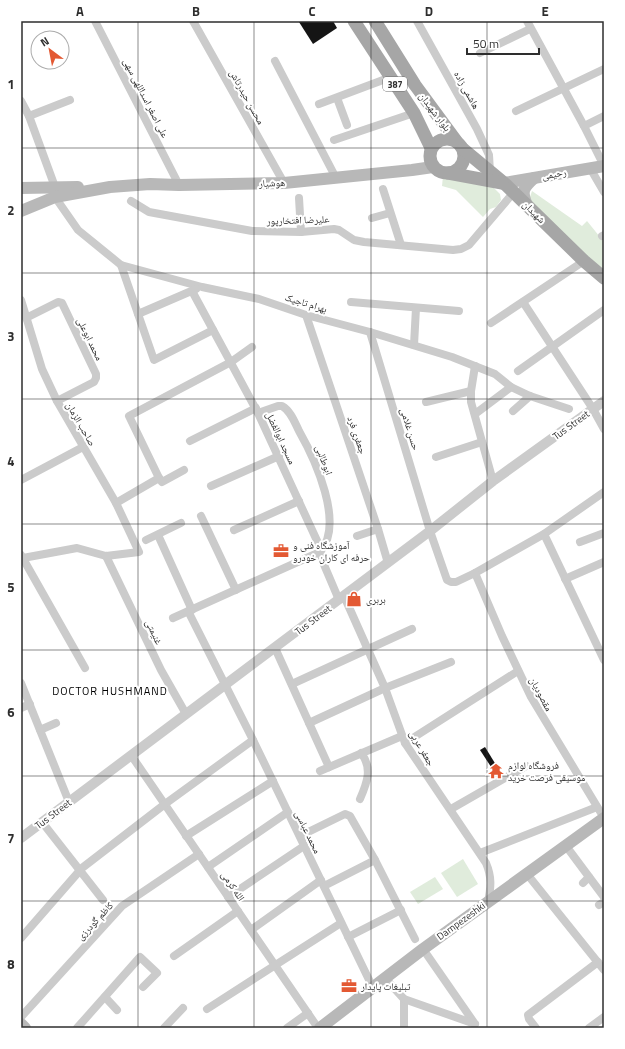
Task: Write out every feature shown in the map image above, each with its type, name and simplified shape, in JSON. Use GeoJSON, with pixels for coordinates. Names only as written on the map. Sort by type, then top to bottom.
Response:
{"type":"FeatureCollection","features":[{"type":"Feature","properties":{"kind":"main road","name":"بلوار شهیدان"},"geometry":{"type":"LineString","coordinates":[[354,21],[414,114],[432,148]]}},
{"type":"Feature","properties":{"kind":"main road","name":"بلوار شهیدان"},"geometry":{"type":"LineString","coordinates":[[375,21],[415,85],[460,145]]}},
{"type":"Feature","properties":{"kind":"main road"},"geometry":{"type":"LineString","coordinates":[[448,173],[454,172],[462,164],[464,158],[460,145],[449,139],[444,139],[434,144],[432,148],[430,159],[433,167],[440,172],[509,188]]}},
{"type":"Feature","properties":{"kind":"main road","name":"شهیدان"},"geometry":{"type":"LineString","coordinates":[[460,145],[509,188],[584,262],[604,278]]}},
{"type":"Feature","properties":{"kind":"main road","name":"رحیمی"},"geometry":{"type":"LineString","coordinates":[[509,188],[534,178],[604,166]]}},
{"type":"Feature","properties":{"kind":"main road","name":"هوشیار"},"geometry":{"type":"LineString","coordinates":[[21,188],[55,192],[150,184],[178,185],[284,183],[433,167]]}},
{"type":"Feature","properties":{"kind":"main road"},"geometry":{"type":"LineString","coordinates":[[527,205],[523,191],[534,178]]}},
{"type":"Feature","properties":{"kind":"main road"},"geometry":{"type":"LineString","coordinates":[[21,211],[55,192]]}},
{"type":"Feature","properties":{"kind":"main road","name":"Dampezeshki"},"geometry":{"type":"LineString","coordinates":[[319,1028],[423,949],[604,818]]}},
{"type":"Feature","properties":{"kind":"main road"},"geometry":{"type":"LineString","coordinates":[[21,1024],[25,1028]]}},
{"type":"Feature","properties":{"kind":"street","name":"علی اصغر اسداللهی سهی"},"geometry":{"type":"LineString","coordinates":[[95,21],[178,185]]}},
{"type":"Feature","properties":{"kind":"street","name":"محسن حیدرتاش"},"geometry":{"type":"LineString","coordinates":[[193,21],[284,183]]}},
{"type":"Feature","properties":{"kind":"street","name":"هاشمی زاده"},"geometry":{"type":"LineString","coordinates":[[416,21],[477,129],[489,155],[490,172]]}},
{"type":"Feature","properties":{"kind":"street"},"geometry":{"type":"LineString","coordinates":[[480,54],[529,25],[564,88],[604,166]]}},
{"type":"Feature","properties":{"kind":"street"},"geometry":{"type":"LineString","coordinates":[[275,61],[336,178]]}},
{"type":"Feature","properties":{"kind":"street"},"geometry":{"type":"LineString","coordinates":[[516,111],[604,69]]}},
{"type":"Feature","properties":{"kind":"street"},"geometry":{"type":"LineString","coordinates":[[319,104],[391,78]]}},
{"type":"Feature","properties":{"kind":"street"},"geometry":{"type":"LineString","coordinates":[[337,98],[347,125]]}},
{"type":"Feature","properties":{"kind":"street"},"geometry":{"type":"LineString","coordinates":[[29,116],[70,100]]}},
{"type":"Feature","properties":{"kind":"street","name":"بهرام تاجیک"},"geometry":{"type":"LineString","coordinates":[[21,101],[29,116],[55,192],[78,230],[121,265],[202,287],[259,299],[306,315],[370,332],[452,357],[499,377],[511,387],[530,396],[569,409]]}},
{"type":"Feature","properties":{"kind":"street"},"geometry":{"type":"LineString","coordinates":[[334,140],[414,114]]}},
{"type":"Feature","properties":{"kind":"street"},"geometry":{"type":"LineString","coordinates":[[584,126],[604,116]]}},
{"type":"Feature","properties":{"kind":"street"},"geometry":{"type":"LineString","coordinates":[[590,168],[604,192]]}},
{"type":"Feature","properties":{"kind":"street","name":"علیرضا افتخارپور"},"geometry":{"type":"LineString","coordinates":[[131,200],[149,212],[252,231],[302,232],[334,229],[339,230],[354,240],[364,242],[453,250],[461,249],[469,245],[509,188]]}},
{"type":"Feature","properties":{"kind":"street"},"geometry":{"type":"LineString","coordinates":[[383,189],[401,245]]}},
{"type":"Feature","properties":{"kind":"street"},"geometry":{"type":"LineString","coordinates":[[299,198],[302,232]]}},
{"type":"Feature","properties":{"kind":"street"},"geometry":{"type":"LineString","coordinates":[[372,218],[390,213]]}},
{"type":"Feature","properties":{"kind":"street"},"geometry":{"type":"LineString","coordinates":[[491,322],[584,262]]}},
{"type":"Feature","properties":{"kind":"street"},"geometry":{"type":"LineString","coordinates":[[121,265],[154,360],[213,330]]}},
{"type":"Feature","properties":{"kind":"street"},"geometry":{"type":"LineString","coordinates":[[138,314],[202,287]]}},
{"type":"Feature","properties":{"kind":"street","name":"مسجد ابوالفضل"},"geometry":{"type":"LineString","coordinates":[[192,291],[257,410],[319,545],[322,560],[341,598]]}},
{"type":"Feature","properties":{"kind":"street","name":"صاحب الزمان"},"geometry":{"type":"LineString","coordinates":[[21,300],[42,369],[57,401],[116,503],[139,552],[106,556]]}},
{"type":"Feature","properties":{"kind":"street","name":"محمد ابوعلی"},"geometry":{"type":"LineString","coordinates":[[26,318],[58,302],[62,303],[96,374],[94,382],[57,401]]}},
{"type":"Feature","properties":{"kind":"street"},"geometry":{"type":"LineString","coordinates":[[351,302],[459,311]]}},
{"type":"Feature","properties":{"kind":"street"},"geometry":{"type":"LineString","coordinates":[[523,302],[593,409],[604,429]]}},
{"type":"Feature","properties":{"kind":"street"},"geometry":{"type":"LineString","coordinates":[[414,345],[416,308]]}},
{"type":"Feature","properties":{"kind":"street"},"geometry":{"type":"LineString","coordinates":[[518,371],[604,310]]}},
{"type":"Feature","properties":{"kind":"street","name":"جعفری فرد"},"geometry":{"type":"LineString","coordinates":[[306,315],[388,563]]}},
{"type":"Feature","properties":{"kind":"street","name":"حسن غلامی"},"geometry":{"type":"LineString","coordinates":[[370,332],[430,531],[447,580],[456,582],[475,573]]}},
{"type":"Feature","properties":{"kind":"street"},"geometry":{"type":"LineString","coordinates":[[184,470],[162,482],[129,416],[231,362],[252,346]]}},
{"type":"Feature","properties":{"kind":"street"},"geometry":{"type":"LineString","coordinates":[[475,366],[471,390],[471,402],[494,481]]}},
{"type":"Feature","properties":{"kind":"street"},"geometry":{"type":"LineString","coordinates":[[475,414],[511,387]]}},
{"type":"Feature","properties":{"kind":"street"},"geometry":{"type":"LineString","coordinates":[[426,402],[471,390]]}},
{"type":"Feature","properties":{"kind":"street"},"geometry":{"type":"LineString","coordinates":[[514,411],[530,396]]}},
{"type":"Feature","properties":{"kind":"street","name":"Tus Street"},"geometry":{"type":"LineString","coordinates":[[21,838],[388,563],[494,481],[604,401]]}},
{"type":"Feature","properties":{"kind":"street","name":"ابوطالبی"},"geometry":{"type":"LineString","coordinates":[[257,410],[282,406],[288,411],[308,445],[324,487],[330,519],[328,538],[325,546],[320,552]]}},
{"type":"Feature","properties":{"kind":"street"},"geometry":{"type":"LineString","coordinates":[[593,409],[604,420]]}},
{"type":"Feature","properties":{"kind":"street"},"geometry":{"type":"LineString","coordinates":[[190,441],[257,410]]}},
{"type":"Feature","properties":{"kind":"street"},"geometry":{"type":"LineString","coordinates":[[436,457],[482,442]]}},
{"type":"Feature","properties":{"kind":"street"},"geometry":{"type":"LineString","coordinates":[[21,480],[83,446]]}},
{"type":"Feature","properties":{"kind":"street"},"geometry":{"type":"LineString","coordinates":[[211,486],[279,456]]}},
{"type":"Feature","properties":{"kind":"street"},"geometry":{"type":"LineString","coordinates":[[116,503],[159,478]]}},
{"type":"Feature","properties":{"kind":"street"},"geometry":{"type":"LineString","coordinates":[[475,573],[544,534],[604,492]]}},
{"type":"Feature","properties":{"kind":"street"},"geometry":{"type":"LineString","coordinates":[[234,530],[299,501]]}},
{"type":"Feature","properties":{"kind":"street"},"geometry":{"type":"LineString","coordinates":[[201,516],[236,590]]}},
{"type":"Feature","properties":{"kind":"street"},"geometry":{"type":"LineString","coordinates":[[146,540],[181,523]]}},
{"type":"Feature","properties":{"kind":"street"},"geometry":{"type":"LineString","coordinates":[[357,536],[378,529]]}},
{"type":"Feature","properties":{"kind":"street"},"geometry":{"type":"LineString","coordinates":[[580,542],[604,533]]}},
{"type":"Feature","properties":{"kind":"street"},"geometry":{"type":"LineString","coordinates":[[544,534],[604,660]]}},
{"type":"Feature","properties":{"kind":"street","name":"محمد عباسی"},"geometry":{"type":"LineString","coordinates":[[158,535],[190,610],[373,988]]}},
{"type":"Feature","properties":{"kind":"street"},"geometry":{"type":"LineString","coordinates":[[85,668],[22,557],[78,548],[106,556]]}},
{"type":"Feature","properties":{"kind":"street"},"geometry":{"type":"LineString","coordinates":[[173,618],[320,552]]}},
{"type":"Feature","properties":{"kind":"street","name":"غنیمتی"},"geometry":{"type":"LineString","coordinates":[[106,556],[161,670],[186,714]]}},
{"type":"Feature","properties":{"kind":"street"},"geometry":{"type":"LineString","coordinates":[[565,579],[604,562]]}},
{"type":"Feature","properties":{"kind":"street","name":"مقصودیان"},"geometry":{"type":"LineString","coordinates":[[475,573],[518,672],[544,720],[604,818]]}},
{"type":"Feature","properties":{"kind":"street","name":"جعفر عربی"},"geometry":{"type":"LineString","coordinates":[[341,598],[369,650],[404,739],[480,853],[490,872],[491,882],[488,902]]}},
{"type":"Feature","properties":{"kind":"street"},"geometry":{"type":"LineString","coordinates":[[292,684],[412,630]]}},
{"type":"Feature","properties":{"kind":"street"},"geometry":{"type":"LineString","coordinates":[[275,648],[329,767]]}},
{"type":"Feature","properties":{"kind":"street"},"geometry":{"type":"LineString","coordinates":[[309,723],[385,688],[451,662]]}},
{"type":"Feature","properties":{"kind":"street"},"geometry":{"type":"LineString","coordinates":[[320,771],[361,753],[404,739],[518,672]]}},
{"type":"Feature","properties":{"kind":"street"},"geometry":{"type":"LineString","coordinates":[[21,683],[69,802]]}},
{"type":"Feature","properties":{"kind":"street"},"geometry":{"type":"LineString","coordinates":[[21,708],[30,704]]}},
{"type":"Feature","properties":{"kind":"street"},"geometry":{"type":"LineString","coordinates":[[40,730],[56,723]]}},
{"type":"Feature","properties":{"kind":"street"},"geometry":{"type":"LineString","coordinates":[[21,938],[80,871],[165,804],[253,740]]}},
{"type":"Feature","properties":{"kind":"street"},"geometry":{"type":"LineString","coordinates":[[360,799],[366,784],[369,767],[366,759],[361,753]]}},
{"type":"Feature","properties":{"kind":"street","name":"الله کرمی"},"geometry":{"type":"LineString","coordinates":[[131,755],[319,1028]]}},
{"type":"Feature","properties":{"kind":"street"},"geometry":{"type":"LineString","coordinates":[[450,809],[526,766]]}},
{"type":"Feature","properties":{"kind":"street"},"geometry":{"type":"LineString","coordinates":[[186,836],[273,781]]}},
{"type":"Feature","properties":{"kind":"street"},"geometry":{"type":"LineString","coordinates":[[480,853],[598,807]]}},
{"type":"Feature","properties":{"kind":"street"},"geometry":{"type":"LineString","coordinates":[[208,867],[288,812]]}},
{"type":"Feature","properties":{"kind":"street"},"geometry":{"type":"LineString","coordinates":[[300,836],[345,814],[348,814],[353,819],[416,939]]}},
{"type":"Feature","properties":{"kind":"street"},"geometry":{"type":"LineString","coordinates":[[42,822],[103,900]]}},
{"type":"Feature","properties":{"kind":"street"},"geometry":{"type":"LineString","coordinates":[[228,897],[304,846]]}},
{"type":"Feature","properties":{"kind":"street"},"geometry":{"type":"LineString","coordinates":[[566,846],[586,880],[604,897]]}},
{"type":"Feature","properties":{"kind":"street","name":"کاظم گودرزی"},"geometry":{"type":"LineString","coordinates":[[21,1018],[122,906],[199,854]]}},
{"type":"Feature","properties":{"kind":"street"},"geometry":{"type":"LineString","coordinates":[[251,930],[322,883],[375,860]]}},
{"type":"Feature","properties":{"kind":"street"},"geometry":{"type":"LineString","coordinates":[[527,874],[604,970]]}},
{"type":"Feature","properties":{"kind":"street"},"geometry":{"type":"LineString","coordinates":[[348,936],[401,910]]}},
{"type":"Feature","properties":{"kind":"street"},"geometry":{"type":"LineString","coordinates":[[174,956],[238,911]]}},
{"type":"Feature","properties":{"kind":"street"},"geometry":{"type":"LineString","coordinates":[[207,1010],[342,922]]}},
{"type":"Feature","properties":{"kind":"street"},"geometry":{"type":"LineString","coordinates":[[385,978],[404,999],[475,1024],[423,949]]}},
{"type":"Feature","properties":{"kind":"street"},"geometry":{"type":"LineString","coordinates":[[76,1028],[140,957],[157,973],[143,987]]}},
{"type":"Feature","properties":{"kind":"street"},"geometry":{"type":"LineString","coordinates":[[536,1028],[528,1015],[598,962]]}},
{"type":"Feature","properties":{"kind":"street"},"geometry":{"type":"LineString","coordinates":[[105,996],[117,1010]]}},
{"type":"Feature","properties":{"kind":"street"},"geometry":{"type":"LineString","coordinates":[[403,1028],[404,999]]}},
{"type":"Feature","properties":{"kind":"street"},"geometry":{"type":"LineString","coordinates":[[165,1028],[183,1008]]}},
{"type":"Feature","properties":{"kind":"street"},"geometry":{"type":"LineString","coordinates":[[287,1028],[308,1013]]}},
{"type":"Feature","properties":{"kind":"street"},"geometry":{"type":"LineString","coordinates":[[589,1028],[604,1017]]}},
{"type":"Feature","properties":{"kind":"green space"},"geometry":{"type":"Polygon","coordinates":[[[443,176],[491,185],[500,194],[501,200],[496,207],[490,209],[483,217],[456,190],[442,186],[443,176]]]}},
{"type":"Feature","properties":{"kind":"green space"},"geometry":{"type":"Polygon","coordinates":[[[532,191],[582,226],[587,221],[604,242],[604,274],[529,200],[532,191]]]}},
{"type":"Feature","properties":{"kind":"green space"},"geometry":{"type":"Polygon","coordinates":[[[463,859],[478,884],[457,897],[441,873],[463,859]]]}},
{"type":"Feature","properties":{"kind":"green space"},"geometry":{"type":"Polygon","coordinates":[[[435,877],[443,889],[418,904],[410,892],[435,877]]]}},
{"type":"Feature","properties":{"kind":"building"},"geometry":{"type":"Polygon","coordinates":[[[333,21],[337,28],[313,44],[299,22],[333,21]]]}},
{"type":"Feature","properties":{"kind":"building"},"geometry":{"type":"Polygon","coordinates":[[[485,747],[501,773],[497,776],[480,750],[485,747]]]}},
{"type":"Feature","properties":{"kind":"place","name":"آموزشگاه فنی و حرفه ای کاران خودرو"},"geometry":{"type":"Point","coordinates":[281,551]}},
{"type":"Feature","properties":{"kind":"place","name":"بربری"},"geometry":{"type":"Point","coordinates":[354,599]}},
{"type":"Feature","properties":{"kind":"place","name":"فروشگاه لوازم موسیقی فرصت خرید"},"geometry":{"type":"Point","coordinates":[496,771]}},
{"type":"Feature","properties":{"kind":"place","name":"تبلیغات پایدار"},"geometry":{"type":"Point","coordinates":[349,986]}},
{"type":"Feature","properties":{"kind":"district","name":"DOCTOR HUSHMAND"},"geometry":{"type":"Point","coordinates":[110,691]}}]}
